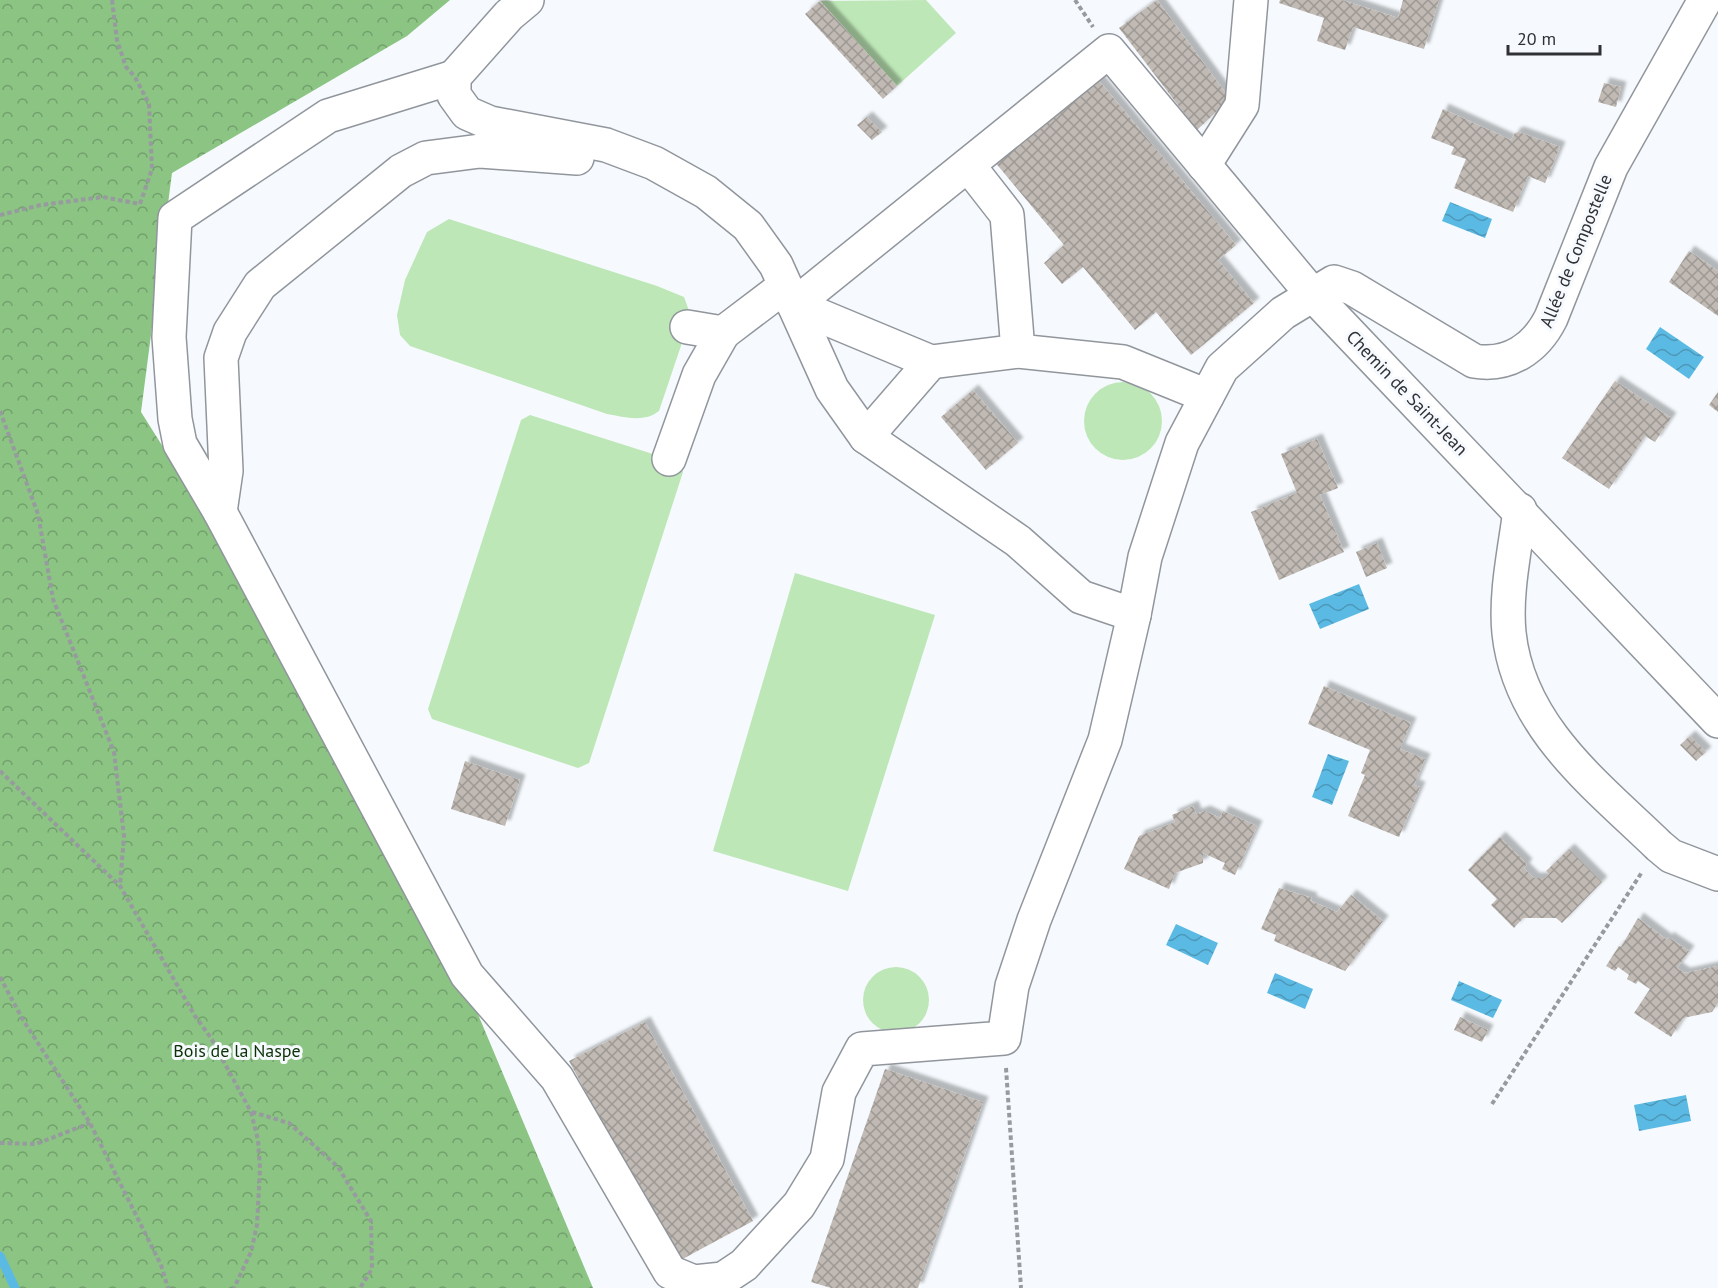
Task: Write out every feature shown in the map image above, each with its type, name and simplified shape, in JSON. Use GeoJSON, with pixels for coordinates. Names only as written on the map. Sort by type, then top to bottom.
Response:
{"type":"FeatureCollection","features":[{"type":"Feature","properties":{"kind":"street"},"geometry":{"type":"LineString","coordinates":[[527,0],[509,15],[454,77],[328,116],[175,218],[169,337],[175,419],[180,444],[220,512],[467,975],[557,1078],[670,1272],[694,1281],[723,1280],[744,1265],[799,1205],[826,1159],[839,1092],[862,1049],[1004,1038],[1012,986],[1034,920],[1105,740],[1145,557],[1182,443],[1222,368],[1283,313],[1312,294]]}},
{"type":"Feature","properties":{"kind":"street"},"geometry":{"type":"LineString","coordinates":[[1204,165],[1242,105],[1251,0]]}},
{"type":"Feature","properties":{"kind":"street","name":"Allée de Compostelle"},"geometry":{"type":"LineString","coordinates":[[1312,294],[1327,285],[1342,283],[1474,361],[1504,360],[1529,348],[1545,332],[1611,167],[1705,0]]}},
{"type":"Feature","properties":{"kind":"street","name":"Chemin de Saint-Jean"},"geometry":{"type":"LineString","coordinates":[[968,165],[1109,51],[1312,294],[1520,510],[1718,722]]}},
{"type":"Feature","properties":{"kind":"street"},"geometry":{"type":"LineString","coordinates":[[454,77],[454,95],[468,113],[490,123],[606,145],[654,163],[706,192],[748,225],[776,265],[832,389],[866,437],[1018,541],[1081,597],[1134,615]]}},
{"type":"Feature","properties":{"kind":"street"},"geometry":{"type":"LineString","coordinates":[[220,512],[226,471],[221,358],[230,332],[260,285],[401,171],[426,158],[480,151],[654,163]]}},
{"type":"Feature","properties":{"kind":"street"},"geometry":{"type":"LineString","coordinates":[[669,459],[699,375],[723,333],[790,296],[968,165],[1007,215],[1018,351]]}},
{"type":"Feature","properties":{"kind":"street"},"geometry":{"type":"LineString","coordinates":[[790,296],[931,362],[1018,351],[1123,362],[1207,396]]}},
{"type":"Feature","properties":{"kind":"street"},"geometry":{"type":"LineString","coordinates":[[687,327],[723,333]]}},
{"type":"Feature","properties":{"kind":"street"},"geometry":{"type":"LineString","coordinates":[[866,437],[931,362]]}},
{"type":"Feature","properties":{"kind":"street"},"geometry":{"type":"LineString","coordinates":[[1520,510],[1508,607],[1509,634],[1522,688],[1536,716],[1569,758],[1659,846],[1671,856],[1718,874]]}},
{"type":"Feature","properties":{"kind":"path"},"geometry":{"type":"LineString","coordinates":[[0,215],[41,205],[103,197],[140,204],[152,169],[149,104],[123,58],[117,40],[112,0]]}},
{"type":"Feature","properties":{"kind":"path"},"geometry":{"type":"LineString","coordinates":[[0,411],[39,514],[53,599],[114,752],[124,836],[120,886]]}},
{"type":"Feature","properties":{"kind":"path"},"geometry":{"type":"LineString","coordinates":[[0,771],[120,886],[195,1016],[211,1038],[251,1112],[258,1140],[260,1169],[257,1225],[251,1252],[234,1288]]}},
{"type":"Feature","properties":{"kind":"path"},"geometry":{"type":"LineString","coordinates":[[1492,1104],[1659,846]]}},
{"type":"Feature","properties":{"kind":"path"},"geometry":{"type":"LineString","coordinates":[[0,977],[23,1020],[90,1123],[161,1265],[168,1288]]}},
{"type":"Feature","properties":{"kind":"path"},"geometry":{"type":"LineString","coordinates":[[1004,1038],[1021,1288]]}},
{"type":"Feature","properties":{"kind":"path"},"geometry":{"type":"LineString","coordinates":[[251,1112],[289,1123],[338,1167],[371,1221],[372,1269],[360,1288]]}},
{"type":"Feature","properties":{"kind":"path"},"geometry":{"type":"LineString","coordinates":[[0,1143],[36,1144],[90,1123]]}},
{"type":"Feature","properties":{"kind":"green space","name":"Bois de la Naspe"},"geometry":{"type":"Polygon","coordinates":[[[0,0],[450,0],[407,36],[172,173],[141,412],[393,812],[593,1288],[0,1288],[0,0]]]}},
{"type":"Feature","properties":{"kind":"green space"},"geometry":{"type":"Polygon","coordinates":[[[926,0],[956,33],[897,86],[820,1],[926,0]]]}},
{"type":"Feature","properties":{"kind":"green space"},"geometry":{"type":"Polygon","coordinates":[[[449,219],[657,286],[684,297],[691,316],[659,411],[640,418],[607,414],[410,346],[400,335],[397,315],[405,280],[427,232],[449,219]]]}},
{"type":"Feature","properties":{"kind":"green space"},"geometry":{"type":"Polygon","coordinates":[[[1123,382],[1138,385],[1150,394],[1159,406],[1162,421],[1159,436],[1150,448],[1138,457],[1123,460],[1108,457],[1096,448],[1087,436],[1084,421],[1087,406],[1096,394],[1108,385],[1123,382]]]}},
{"type":"Feature","properties":{"kind":"green space"},"geometry":{"type":"Polygon","coordinates":[[[530,415],[678,462],[683,472],[589,763],[578,768],[432,719],[428,709],[521,420],[530,415]]]}},
{"type":"Feature","properties":{"kind":"green space"},"geometry":{"type":"Polygon","coordinates":[[[795,573],[935,615],[848,891],[713,851],[795,573]]]}},
{"type":"Feature","properties":{"kind":"green space"},"geometry":{"type":"Polygon","coordinates":[[[896,967],[909,969],[919,977],[927,987],[929,1000],[927,1013],[919,1023],[909,1031],[896,1033],[883,1031],[873,1023],[865,1013],[863,1000],[865,987],[873,977],[883,969],[896,967]]]}},
{"type":"Feature","properties":{"kind":"water"},"geometry":{"type":"Polygon","coordinates":[[[1450,202],[1492,219],[1485,238],[1442,221],[1450,202]]]}},
{"type":"Feature","properties":{"kind":"water"},"geometry":{"type":"Polygon","coordinates":[[[1660,327],[1704,357],[1689,379],[1646,349],[1660,327]]]}},
{"type":"Feature","properties":{"kind":"water"},"geometry":{"type":"Polygon","coordinates":[[[1359,584],[1369,609],[1320,629],[1309,604],[1359,584]]]}},
{"type":"Feature","properties":{"kind":"water"},"geometry":{"type":"Polygon","coordinates":[[[1328,754],[1349,761],[1332,805],[1312,797],[1328,754]]]}},
{"type":"Feature","properties":{"kind":"water"},"geometry":{"type":"Polygon","coordinates":[[[1176,924],[1218,943],[1208,965],[1166,945],[1176,924]]]}},
{"type":"Feature","properties":{"kind":"water"},"geometry":{"type":"Polygon","coordinates":[[[1275,973],[1313,989],[1305,1009],[1267,993],[1275,973]]]}},
{"type":"Feature","properties":{"kind":"water"},"geometry":{"type":"Polygon","coordinates":[[[1459,981],[1502,1000],[1493,1018],[1451,1000],[1459,981]]]}},
{"type":"Feature","properties":{"kind":"water"},"geometry":{"type":"Polygon","coordinates":[[[1686,1095],[1691,1121],[1639,1131],[1634,1105],[1686,1095]]]}},
{"type":"Feature","properties":{"kind":"building"},"geometry":{"type":"Polygon","coordinates":[[[1157,0],[1230,99],[1197,130],[1119,28],[1157,0]]]}},
{"type":"Feature","properties":{"kind":"building"},"geometry":{"type":"Polygon","coordinates":[[[1280,0],[1342,0],[1398,18],[1403,0],[1439,0],[1424,49],[1353,27],[1345,50],[1317,41],[1324,18],[1279,3],[1280,0]]]}},
{"type":"Feature","properties":{"kind":"building"},"geometry":{"type":"Polygon","coordinates":[[[820,1],[897,86],[883,99],[805,14],[820,1]]]}},
{"type":"Feature","properties":{"kind":"building"},"geometry":{"type":"Polygon","coordinates":[[[1095,76],[1236,245],[1218,260],[1254,303],[1191,355],[1156,312],[1135,330],[1083,267],[1062,284],[1044,263],[1064,245],[994,161],[1095,76]]]}},
{"type":"Feature","properties":{"kind":"building"},"geometry":{"type":"Polygon","coordinates":[[[1604,83],[1621,87],[1616,107],[1598,102],[1604,83]]]}},
{"type":"Feature","properties":{"kind":"building"},"geometry":{"type":"Polygon","coordinates":[[[1443,109],[1511,140],[1515,133],[1519,132],[1560,147],[1545,183],[1528,176],[1513,212],[1454,188],[1466,159],[1451,154],[1454,147],[1431,138],[1443,109]]]}},
{"type":"Feature","properties":{"kind":"building"},"geometry":{"type":"Polygon","coordinates":[[[867,117],[882,132],[872,140],[857,125],[867,117]]]}},
{"type":"Feature","properties":{"kind":"building"},"geometry":{"type":"Polygon","coordinates":[[[1689,251],[1718,271],[1718,316],[1669,282],[1689,251]]]}},
{"type":"Feature","properties":{"kind":"building"},"geometry":{"type":"Polygon","coordinates":[[[1615,381],[1671,418],[1655,442],[1645,436],[1609,489],[1562,458],[1615,381]]]}},
{"type":"Feature","properties":{"kind":"building"},"geometry":{"type":"Polygon","coordinates":[[[973,390],[1018,443],[986,470],[941,417],[973,390]]]}},
{"type":"Feature","properties":{"kind":"building"},"geometry":{"type":"Polygon","coordinates":[[[1718,392],[1718,412],[1709,405],[1718,392]]]}},
{"type":"Feature","properties":{"kind":"building"},"geometry":{"type":"Polygon","coordinates":[[[1317,439],[1338,488],[1320,495],[1344,552],[1279,580],[1251,512],[1297,493],[1281,454],[1317,439]]]}},
{"type":"Feature","properties":{"kind":"building"},"geometry":{"type":"Polygon","coordinates":[[[1377,543],[1387,568],[1366,577],[1356,552],[1377,543]]]}},
{"type":"Feature","properties":{"kind":"building"},"geometry":{"type":"Polygon","coordinates":[[[1324,686],[1411,723],[1400,749],[1425,759],[1414,785],[1420,787],[1399,837],[1348,816],[1365,775],[1361,773],[1370,750],[1308,724],[1324,686]]]}},
{"type":"Feature","properties":{"kind":"building"},"geometry":{"type":"Polygon","coordinates":[[[1690,736],[1706,752],[1696,761],[1680,745],[1690,736]]]}},
{"type":"Feature","properties":{"kind":"building"},"geometry":{"type":"Polygon","coordinates":[[[465,761],[520,780],[505,826],[451,809],[465,761]]]}},
{"type":"Feature","properties":{"kind":"building"},"geometry":{"type":"Polygon","coordinates":[[[1193,806],[1196,814],[1205,811],[1220,818],[1223,811],[1257,826],[1235,875],[1222,869],[1225,863],[1203,853],[1203,863],[1175,873],[1169,889],[1124,869],[1139,836],[1175,822],[1172,815],[1193,806]]]}},
{"type":"Feature","properties":{"kind":"building"},"geometry":{"type":"Polygon","coordinates":[[[1500,837],[1527,864],[1524,868],[1534,878],[1545,878],[1549,874],[1546,871],[1569,849],[1602,882],[1562,923],[1556,918],[1523,918],[1514,928],[1491,905],[1497,899],[1468,870],[1500,837]]]}},
{"type":"Feature","properties":{"kind":"building"},"geometry":{"type":"Polygon","coordinates":[[[1279,888],[1312,898],[1311,901],[1337,912],[1351,895],[1383,921],[1345,971],[1274,941],[1276,935],[1261,929],[1279,888]]]}},
{"type":"Feature","properties":{"kind":"building"},"geometry":{"type":"Polygon","coordinates":[[[1638,918],[1667,940],[1668,937],[1689,951],[1677,968],[1685,973],[1718,966],[1718,1003],[1712,1012],[1683,1018],[1671,1037],[1634,1013],[1650,989],[1638,981],[1636,984],[1627,979],[1629,975],[1618,967],[1615,971],[1606,966],[1619,946],[1621,947],[1638,918]]]}},
{"type":"Feature","properties":{"kind":"building"},"geometry":{"type":"Polygon","coordinates":[[[1460,1017],[1488,1030],[1482,1042],[1454,1030],[1460,1017]]]}},
{"type":"Feature","properties":{"kind":"building"},"geometry":{"type":"Polygon","coordinates":[[[645,1022],[753,1221],[677,1262],[569,1061],[645,1022]]]}},
{"type":"Feature","properties":{"kind":"building"},"geometry":{"type":"Polygon","coordinates":[[[885,1069],[983,1102],[918,1288],[831,1288],[811,1282],[885,1069]]]}},
{"type":"Feature","properties":{"kind":"waterway"},"geometry":{"type":"LineString","coordinates":[[0,1256],[15,1288]]}}]}
